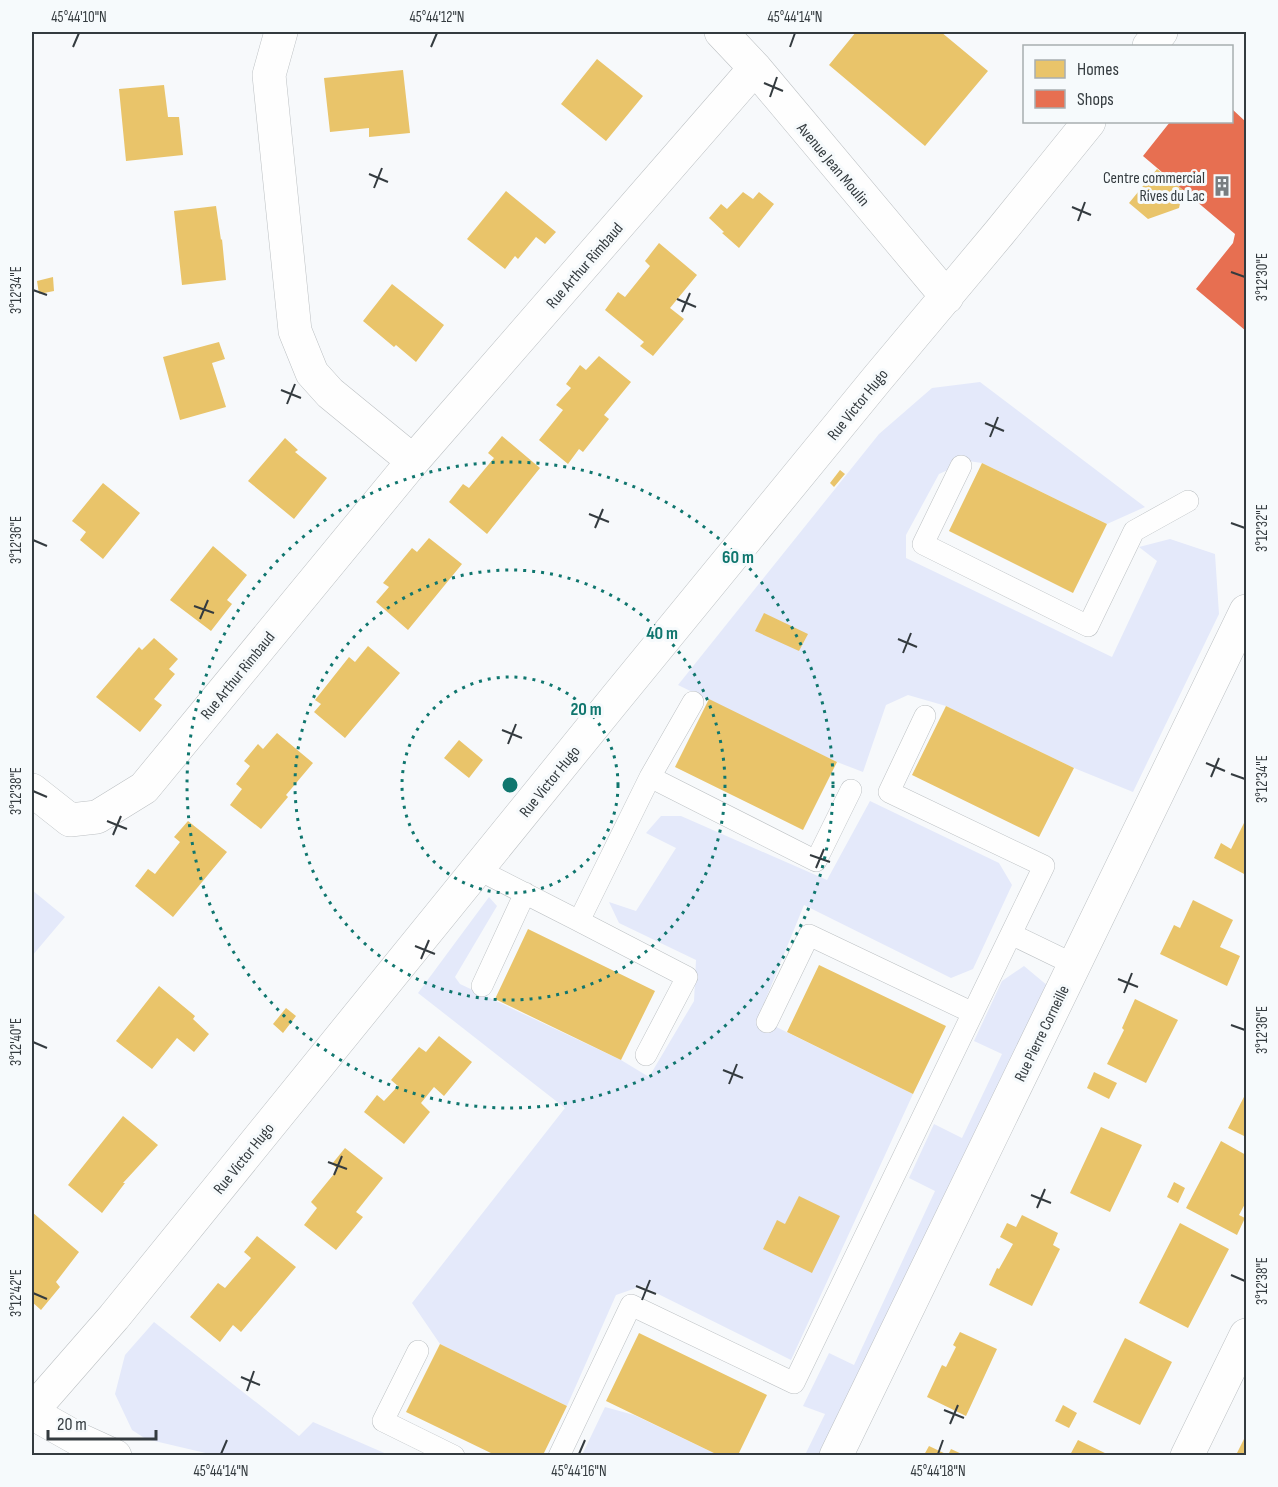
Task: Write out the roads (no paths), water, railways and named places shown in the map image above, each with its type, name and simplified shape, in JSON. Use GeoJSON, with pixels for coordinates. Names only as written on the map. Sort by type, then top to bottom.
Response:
{"type":"FeatureCollection","features":[{"type":"Feature","properties":{"kind":"street"},"geometry":{"type":"LineString","coordinates":[[281,32],[269,75],[295,331],[312,373],[330,393],[413,461]]}},
{"type":"Feature","properties":{"kind":"street","name":"Avenue Jean Moulin"},"geometry":{"type":"LineString","coordinates":[[721,32],[755,68],[947,297]]}},
{"type":"Feature","properties":{"kind":"street"},"geometry":{"type":"LineString","coordinates":[[1150,45],[1161,32]]}},
{"type":"Feature","properties":{"kind":"street","name":"Rue Arthur Rimbaud"},"geometry":{"type":"LineString","coordinates":[[32,790],[70,820],[97,818],[144,788],[413,461],[755,68]]}},
{"type":"Feature","properties":{"kind":"street","name":"Rue Victor Hugo"},"geometry":{"type":"LineString","coordinates":[[32,1412],[114,1317],[477,869],[1088,123]]}},
{"type":"Feature","properties":{"kind":"street","name":"Rue Pierre Corneille"},"geometry":{"type":"LineString","coordinates":[[836,1455],[1246,611]]}},
{"type":"Feature","properties":{"kind":"street"},"geometry":{"type":"LineString","coordinates":[[1187,1455],[1246,1335]]}},
{"type":"Feature","properties":{"kind":"street"},"geometry":{"type":"LineString","coordinates":[[32,1412],[80,1440],[115,1455]]}},
{"type":"Feature","properties":{"kind":"lane"},"geometry":{"type":"LineString","coordinates":[[962,466],[923,544],[1088,626],[1134,531],[1188,501]]}},
{"type":"Feature","properties":{"kind":"lane"},"geometry":{"type":"LineString","coordinates":[[579,921],[651,777],[693,702]]}},
{"type":"Feature","properties":{"kind":"lane"},"geometry":{"type":"LineString","coordinates":[[559,1455],[632,1305],[794,1383],[1044,866],[889,792],[925,716]]}},
{"type":"Feature","properties":{"kind":"lane"},"geometry":{"type":"LineString","coordinates":[[651,777],[816,861],[851,790]]}},
{"type":"Feature","properties":{"kind":"lane"},"geometry":{"type":"LineString","coordinates":[[477,869],[687,977],[646,1055]]}},
{"type":"Feature","properties":{"kind":"lane"},"geometry":{"type":"LineString","coordinates":[[482,986],[525,893]]}},
{"type":"Feature","properties":{"kind":"lane"},"geometry":{"type":"LineString","coordinates":[[1011,934],[1075,965]]}},
{"type":"Feature","properties":{"kind":"lane"},"geometry":{"type":"LineString","coordinates":[[767,1022],[809,935],[973,1013]]}},
{"type":"Feature","properties":{"kind":"lane"},"geometry":{"type":"LineString","coordinates":[[418,1351],[384,1421],[454,1455]]}},
{"type":"Feature","properties":{"kind":"place","name":"Centre commercial Rives du Lac"},"geometry":{"type":"Point","coordinates":[1222,186]}}]}
